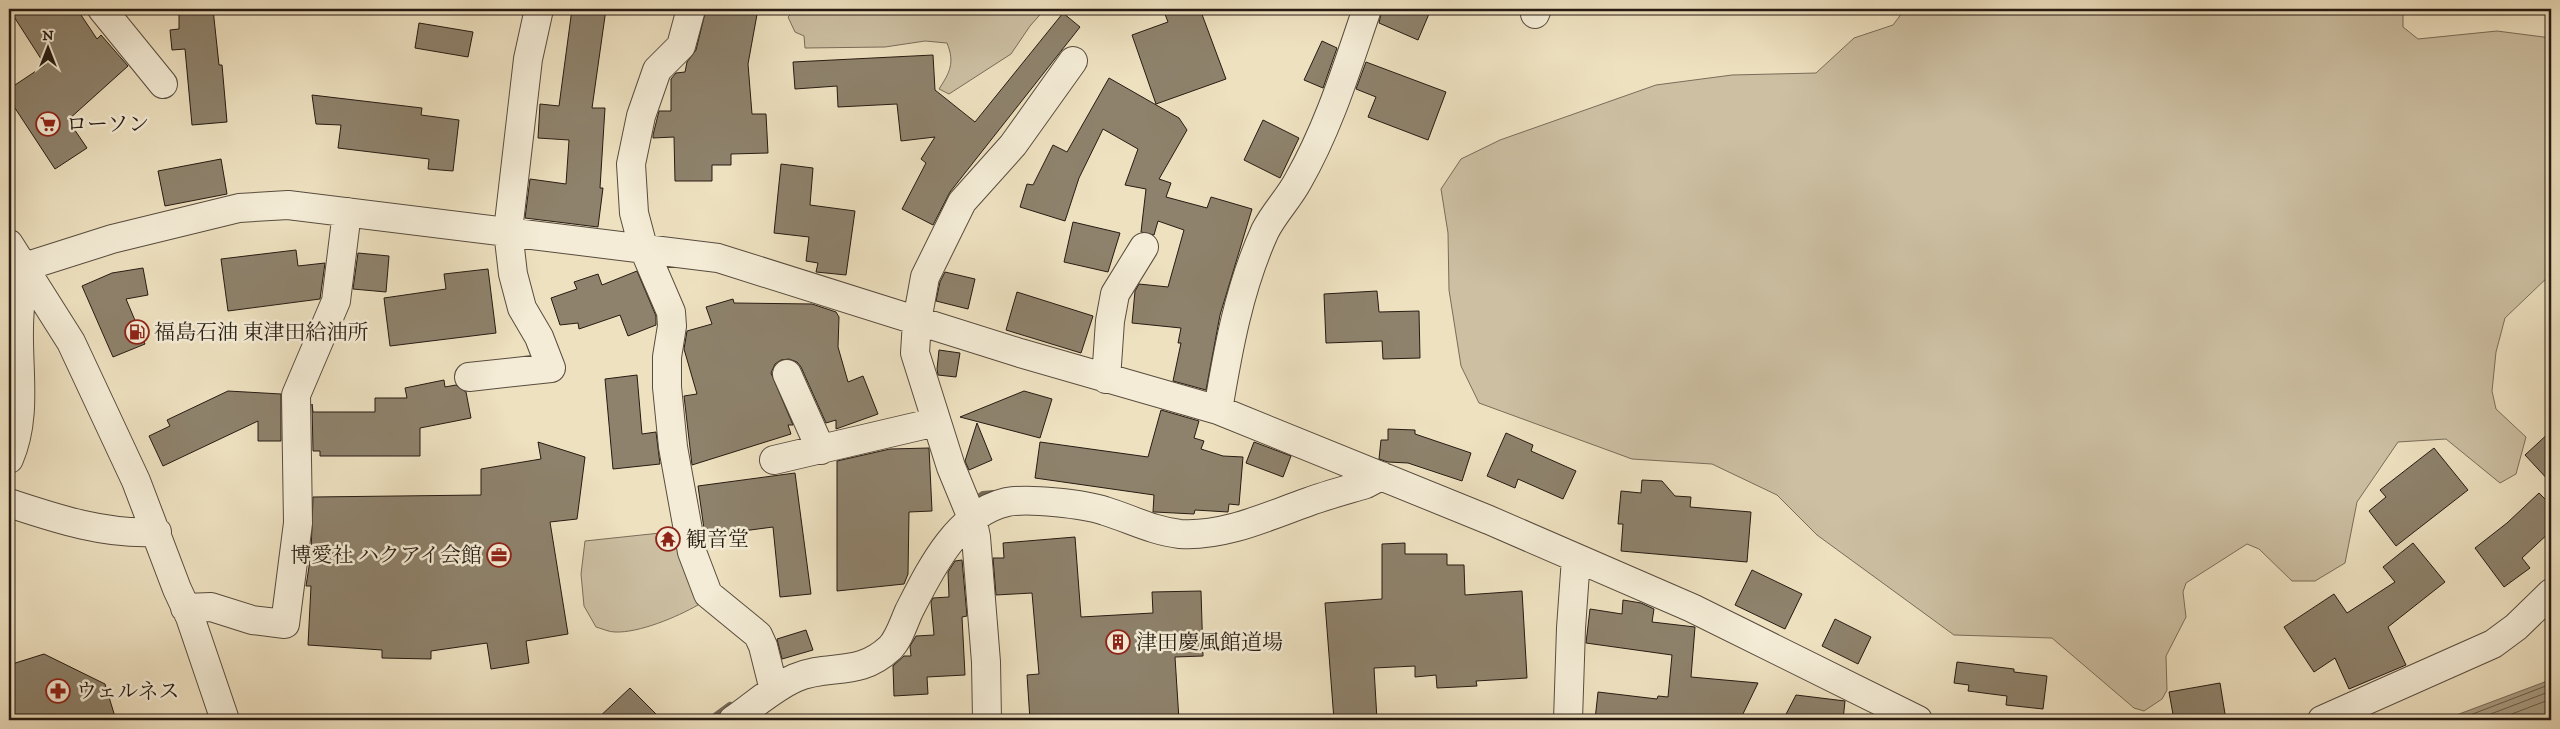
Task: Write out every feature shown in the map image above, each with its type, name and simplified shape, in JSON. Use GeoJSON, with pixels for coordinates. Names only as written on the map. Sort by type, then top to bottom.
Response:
{"type":"FeatureCollection","features":[{"type":"Feature","properties":{"kind":"street"},"geometry":{"type":"LineString","coordinates":[[102,9],[163,84]]}},
{"type":"Feature","properties":{"kind":"street"},"geometry":{"type":"LineString","coordinates":[[469,377],[552,368],[539,337],[522,308],[513,274],[508,231],[528,59],[539,9]]}},
{"type":"Feature","properties":{"kind":"street"},"geometry":{"type":"LineString","coordinates":[[691,9],[681,46],[657,70],[642,116],[631,164],[634,213],[643,248],[671,312],[672,326],[667,358],[667,387],[673,446],[692,552],[708,594],[758,635],[772,681]]}},
{"type":"Feature","properties":{"kind":"street"},"geometry":{"type":"LineString","coordinates":[[1218,410],[1228,347],[1242,294],[1262,240],[1266,230],[1298,181],[1337,98],[1367,9]]}},
{"type":"Feature","properties":{"kind":"street"},"geometry":{"type":"LineString","coordinates":[[987,720],[986,662],[976,537],[969,509],[936,422],[915,354],[917,321],[925,277],[962,202],[1013,145],[1073,60]]}},
{"type":"Feature","properties":{"kind":"street"},"geometry":{"type":"LineString","coordinates":[[24,267],[112,239],[239,208],[288,205],[718,258],[917,321],[1218,410],[1381,476],[1692,608],[1918,720]]}},
{"type":"Feature","properties":{"kind":"street"},"geometry":{"type":"LineString","coordinates":[[186,608],[212,607],[252,620],[285,624],[298,523],[296,395],[336,301],[347,212]]}},
{"type":"Feature","properties":{"kind":"street"},"geometry":{"type":"LineString","coordinates":[[9,244],[71,342],[136,481],[186,608],[225,720]]}},
{"type":"Feature","properties":{"kind":"street"},"geometry":{"type":"LineString","coordinates":[[1106,378],[1110,321],[1115,294],[1144,247]]}},
{"type":"Feature","properties":{"kind":"street"},"geometry":{"type":"LineString","coordinates":[[9,459],[16,441],[20,400],[19,328],[24,267]]}},
{"type":"Feature","properties":{"kind":"street"},"geometry":{"type":"LineString","coordinates":[[787,374],[821,450]]}},
{"type":"Feature","properties":{"kind":"street"},"geometry":{"type":"LineString","coordinates":[[774,460],[936,422]]}},
{"type":"Feature","properties":{"kind":"street"},"geometry":{"type":"LineString","coordinates":[[733,720],[772,681],[860,667],[876,659],[892,646],[933,565],[969,509],[1007,502],[1046,502],[1103,510],[1144,527],[1181,534],[1206,533],[1263,518],[1366,484],[1381,476]]}},
{"type":"Feature","properties":{"kind":"street"},"geometry":{"type":"LineString","coordinates":[[9,503],[79,524],[131,534],[157,532]]}},
{"type":"Feature","properties":{"kind":"street"},"geometry":{"type":"LineString","coordinates":[[1568,720],[1571,628],[1576,558]]}},
{"type":"Feature","properties":{"kind":"street"},"geometry":{"type":"LineString","coordinates":[[2322,720],[2492,644],[2516,627],[2551,593]]}},
{"type":"Feature","properties":{"kind":"shaded area"},"geometry":{"type":"Polygon","coordinates":[[[796,9],[1045,9],[1030,26],[1011,54],[949,94],[939,89],[946,77],[951,62],[947,43],[925,41],[885,47],[805,48],[804,36],[795,32],[788,17],[796,9]]]}},
{"type":"Feature","properties":{"kind":"shaded area"},"geometry":{"type":"Polygon","coordinates":[[[1905,9],[2403,9],[2403,27],[2418,39],[2497,31],[2551,38],[2551,274],[2505,318],[2496,352],[2492,391],[2496,409],[2526,437],[2516,474],[2500,483],[2446,439],[2398,442],[2357,502],[2345,563],[2315,581],[2292,581],[2259,549],[2247,544],[2186,583],[2183,592],[2186,617],[2166,656],[2167,690],[2162,699],[2144,711],[2134,708],[2052,638],[1954,635],[1817,535],[1777,495],[1712,464],[1632,459],[1479,403],[1461,366],[1449,290],[1448,233],[1441,189],[1461,159],[1500,140],[1656,85],[1732,75],[1816,73],[1854,38],[1893,25],[1905,9]]]}},
{"type":"Feature","properties":{"kind":"shaded area"},"geometry":{"type":"Polygon","coordinates":[[[679,531],[699,595],[698,605],[669,619],[635,630],[613,632],[596,627],[584,606],[581,574],[585,541],[679,531]]]}},
{"type":"Feature","properties":{"kind":"water"},"geometry":{"type":"Polygon","coordinates":[[[2551,679],[2551,720],[2443,720],[2542,683],[2551,679]]]}},
{"type":"Feature","properties":{"kind":"building"},"geometry":{"type":"Polygon","coordinates":[[[9,9],[77,9],[97,39],[101,35],[128,66],[68,120],[87,148],[55,169],[9,99],[9,89],[45,65],[9,9]]]}},
{"type":"Feature","properties":{"kind":"building"},"geometry":{"type":"Polygon","coordinates":[[[179,9],[213,9],[219,65],[222,65],[227,122],[192,125],[185,49],[172,50],[170,30],[179,29],[179,9]]]}},
{"type":"Feature","properties":{"kind":"building"},"geometry":{"type":"Polygon","coordinates":[[[572,9],[606,9],[592,108],[605,108],[600,188],[603,188],[598,227],[525,218],[530,179],[566,184],[569,140],[538,138],[540,104],[559,106],[572,9]]]}},
{"type":"Feature","properties":{"kind":"building"},"geometry":{"type":"Polygon","coordinates":[[[706,9],[758,9],[748,64],[752,114],[766,114],[768,153],[731,154],[731,165],[712,165],[712,181],[675,181],[674,137],[653,138],[653,135],[659,111],[671,111],[671,79],[676,73],[685,72],[687,62],[696,50],[706,9]]]}},
{"type":"Feature","properties":{"kind":"building"},"geometry":{"type":"Polygon","coordinates":[[[1163,9],[1200,9],[1226,79],[1156,104],[1132,35],[1168,22],[1163,9]]]}},
{"type":"Feature","properties":{"kind":"building"},"geometry":{"type":"Polygon","coordinates":[[[1382,9],[1431,9],[1418,40],[1379,23],[1382,9]]]}},
{"type":"Feature","properties":{"kind":"building"},"geometry":{"type":"Polygon","coordinates":[[[1063,13],[1080,27],[950,192],[933,225],[902,209],[926,163],[921,159],[935,137],[901,141],[897,104],[838,107],[837,86],[795,89],[793,62],[933,55],[935,90],[975,122],[1063,13]]]}},
{"type":"Feature","properties":{"kind":"building"},"geometry":{"type":"Polygon","coordinates":[[[419,23],[473,32],[468,57],[415,48],[419,23]]]}},
{"type":"Feature","properties":{"kind":"building"},"geometry":{"type":"Polygon","coordinates":[[[1322,41],[1337,48],[1323,88],[1304,80],[1322,41]]]}},
{"type":"Feature","properties":{"kind":"building"},"geometry":{"type":"Polygon","coordinates":[[[1366,62],[1446,92],[1428,140],[1368,117],[1376,97],[1356,89],[1366,62]]]}},
{"type":"Feature","properties":{"kind":"building"},"geometry":{"type":"Polygon","coordinates":[[[1109,78],[1179,118],[1187,130],[1159,179],[1171,183],[1166,197],[1207,208],[1211,197],[1252,209],[1220,315],[1206,390],[1173,381],[1181,343],[1178,343],[1181,328],[1132,323],[1135,291],[1139,284],[1168,287],[1184,230],[1158,221],[1154,235],[1141,232],[1146,189],[1125,185],[1138,149],[1103,129],[1079,178],[1065,221],[1020,207],[1027,184],[1033,185],[1053,145],[1067,152],[1109,78]]]}},
{"type":"Feature","properties":{"kind":"building"},"geometry":{"type":"Polygon","coordinates":[[[312,95],[422,108],[421,115],[459,120],[453,171],[428,169],[429,159],[338,148],[341,125],[316,124],[312,95]]]}},
{"type":"Feature","properties":{"kind":"building"},"geometry":{"type":"Polygon","coordinates":[[[1263,120],[1299,138],[1280,178],[1244,160],[1263,120]]]}},
{"type":"Feature","properties":{"kind":"building"},"geometry":{"type":"Polygon","coordinates":[[[221,159],[227,194],[165,206],[158,171],[221,159]]]}},
{"type":"Feature","properties":{"kind":"building"},"geometry":{"type":"Polygon","coordinates":[[[781,164],[813,168],[810,205],[855,211],[846,275],[816,272],[818,263],[806,261],[809,237],[774,233],[781,164]]]}},
{"type":"Feature","properties":{"kind":"building"},"geometry":{"type":"Polygon","coordinates":[[[1073,222],[1120,233],[1108,272],[1064,262],[1073,222]]]}},
{"type":"Feature","properties":{"kind":"building"},"geometry":{"type":"Polygon","coordinates":[[[296,250],[298,266],[325,263],[320,299],[228,311],[221,259],[296,250]]]}},
{"type":"Feature","properties":{"kind":"building"},"geometry":{"type":"Polygon","coordinates":[[[358,253],[389,256],[386,292],[353,289],[358,253]]]}},
{"type":"Feature","properties":{"kind":"building"},"geometry":{"type":"Polygon","coordinates":[[[143,268],[148,295],[126,299],[145,344],[113,357],[82,286],[112,273],[143,268]]]}},
{"type":"Feature","properties":{"kind":"building"},"geometry":{"type":"Polygon","coordinates":[[[488,269],[496,333],[390,346],[384,298],[446,289],[444,274],[488,269]]]}},
{"type":"Feature","properties":{"kind":"building"},"geometry":{"type":"Polygon","coordinates":[[[637,271],[656,316],[656,325],[628,336],[620,315],[579,329],[578,323],[560,325],[551,298],[577,289],[574,282],[598,274],[602,285],[637,271]]]}},
{"type":"Feature","properties":{"kind":"building"},"geometry":{"type":"Polygon","coordinates":[[[945,272],[975,279],[968,309],[936,301],[940,282],[945,272]]]}},
{"type":"Feature","properties":{"kind":"building"},"geometry":{"type":"Polygon","coordinates":[[[1377,291],[1379,312],[1419,311],[1420,358],[1383,359],[1382,341],[1326,343],[1324,294],[1377,291]]]}},
{"type":"Feature","properties":{"kind":"building"},"geometry":{"type":"Polygon","coordinates":[[[1017,292],[1093,316],[1081,353],[1006,330],[1017,292]]]}},
{"type":"Feature","properties":{"kind":"building"},"geometry":{"type":"Polygon","coordinates":[[[733,299],[734,303],[812,304],[836,312],[839,317],[838,347],[848,382],[863,376],[878,414],[836,429],[836,420],[826,423],[801,367],[797,362],[789,359],[781,360],[775,364],[771,373],[793,425],[788,425],[791,434],[692,465],[684,396],[697,394],[684,349],[687,331],[712,324],[706,307],[733,299]]]}},
{"type":"Feature","properties":{"kind":"building"},"geometry":{"type":"Polygon","coordinates":[[[939,350],[960,353],[956,377],[938,375],[939,350]]]}},
{"type":"Feature","properties":{"kind":"building"},"geometry":{"type":"Polygon","coordinates":[[[637,375],[642,434],[656,432],[660,464],[613,469],[605,379],[637,375]]]}},
{"type":"Feature","properties":{"kind":"building"},"geometry":{"type":"Polygon","coordinates":[[[444,380],[445,387],[456,385],[466,392],[471,418],[420,428],[420,456],[320,456],[320,451],[313,451],[312,404],[313,412],[375,412],[375,398],[407,398],[405,388],[444,380]]]}},
{"type":"Feature","properties":{"kind":"building"},"geometry":{"type":"Polygon","coordinates":[[[228,391],[281,394],[281,441],[258,441],[258,421],[163,466],[149,436],[170,426],[167,420],[228,391]]]}},
{"type":"Feature","properties":{"kind":"building"},"geometry":{"type":"Polygon","coordinates":[[[1024,391],[1052,399],[1040,438],[960,417],[1024,391]]]}},
{"type":"Feature","properties":{"kind":"building"},"geometry":{"type":"Polygon","coordinates":[[[1161,410],[1199,421],[1194,438],[1204,441],[1201,449],[1223,456],[1243,457],[1239,505],[1229,504],[1228,512],[1195,510],[1194,514],[1153,512],[1154,495],[1035,478],[1040,442],[1148,457],[1161,410]]]}},
{"type":"Feature","properties":{"kind":"building"},"geometry":{"type":"Polygon","coordinates":[[[977,423],[992,460],[969,470],[965,461],[977,423]]]}},
{"type":"Feature","properties":{"kind":"building"},"geometry":{"type":"Polygon","coordinates":[[[1388,429],[1415,430],[1415,434],[1471,453],[1462,481],[1408,463],[1388,462],[1379,459],[1381,440],[1388,440],[1388,429]]]}},
{"type":"Feature","properties":{"kind":"building"},"geometry":{"type":"Polygon","coordinates":[[[2551,431],[2551,483],[2525,455],[2551,431]]]}},
{"type":"Feature","properties":{"kind":"building"},"geometry":{"type":"Polygon","coordinates":[[[1506,433],[1533,445],[1531,451],[1576,471],[1563,499],[1518,479],[1515,488],[1487,476],[1506,433]]]}},
{"type":"Feature","properties":{"kind":"building"},"geometry":{"type":"Polygon","coordinates":[[[538,442],[585,457],[577,519],[550,522],[568,634],[526,641],[529,663],[491,669],[487,643],[431,651],[431,659],[382,658],[382,650],[308,645],[311,586],[306,586],[311,554],[313,497],[481,495],[481,469],[541,459],[538,442]]]}},
{"type":"Feature","properties":{"kind":"building"},"geometry":{"type":"Polygon","coordinates":[[[1254,442],[1291,456],[1283,477],[1246,463],[1254,442]]]}},
{"type":"Feature","properties":{"kind":"building"},"geometry":{"type":"Polygon","coordinates":[[[929,448],[932,511],[909,512],[908,574],[904,584],[837,591],[837,461],[890,449],[929,448]]]}},
{"type":"Feature","properties":{"kind":"building"},"geometry":{"type":"Polygon","coordinates":[[[2434,448],[2468,490],[2396,546],[2369,511],[2386,497],[2380,490],[2434,448]]]}},
{"type":"Feature","properties":{"kind":"building"},"geometry":{"type":"Polygon","coordinates":[[[795,473],[811,594],[780,597],[773,527],[705,536],[698,486],[795,473]]]}},
{"type":"Feature","properties":{"kind":"building"},"geometry":{"type":"Polygon","coordinates":[[[1642,480],[1662,481],[1675,496],[1691,497],[1690,507],[1751,512],[1747,562],[1621,551],[1623,524],[1618,524],[1621,491],[1641,493],[1642,480]]]}},
{"type":"Feature","properties":{"kind":"building"},"geometry":{"type":"Polygon","coordinates":[[[2539,493],[2551,505],[2551,531],[2522,558],[2530,568],[2504,587],[2475,548],[2507,523],[2539,493]]]}},
{"type":"Feature","properties":{"kind":"building"},"geometry":{"type":"Polygon","coordinates":[[[1075,537],[1081,617],[1153,613],[1152,592],[1201,591],[1203,656],[1175,657],[1179,720],[1030,720],[1027,675],[1039,674],[1032,593],[996,595],[993,558],[1004,558],[1003,543],[1075,537]]]}},
{"type":"Feature","properties":{"kind":"building"},"geometry":{"type":"Polygon","coordinates":[[[1405,543],[1405,554],[1447,554],[1447,565],[1464,565],[1465,595],[1522,591],[1527,678],[1476,681],[1477,686],[1437,688],[1436,675],[1415,677],[1415,666],[1374,668],[1377,720],[1334,720],[1325,603],[1382,599],[1382,544],[1405,543]]]}},
{"type":"Feature","properties":{"kind":"building"},"geometry":{"type":"Polygon","coordinates":[[[2413,543],[2445,582],[2388,627],[2406,665],[2349,689],[2335,658],[2314,672],[2284,627],[2334,594],[2347,613],[2395,582],[2383,567],[2413,543]]]}},
{"type":"Feature","properties":{"kind":"building"},"geometry":{"type":"Polygon","coordinates":[[[962,560],[967,616],[962,617],[965,675],[927,677],[928,694],[894,696],[893,666],[904,656],[911,656],[910,646],[916,636],[934,635],[931,602],[933,598],[949,597],[948,572],[955,561],[962,560]]]}},
{"type":"Feature","properties":{"kind":"building"},"geometry":{"type":"Polygon","coordinates":[[[1752,570],[1802,594],[1785,629],[1735,605],[1752,570]]]}},
{"type":"Feature","properties":{"kind":"building"},"geometry":{"type":"Polygon","coordinates":[[[1623,600],[1641,603],[1654,609],[1652,622],[1695,627],[1691,677],[1758,683],[1740,720],[1595,720],[1598,692],[1657,699],[1658,696],[1668,697],[1672,655],[1586,643],[1590,609],[1622,614],[1623,600]]]}},
{"type":"Feature","properties":{"kind":"building"},"geometry":{"type":"Polygon","coordinates":[[[1835,619],[1871,637],[1858,664],[1822,646],[1835,619]]]}},
{"type":"Feature","properties":{"kind":"building"},"geometry":{"type":"Polygon","coordinates":[[[806,630],[813,650],[782,659],[777,639],[806,630]]]}},
{"type":"Feature","properties":{"kind":"building","name":"ウェルネス"},"geometry":{"type":"Polygon","coordinates":[[[44,654],[105,684],[116,720],[16,720],[9,698],[9,665],[44,654]]]}},
{"type":"Feature","properties":{"kind":"building"},"geometry":{"type":"Polygon","coordinates":[[[1957,662],[2014,669],[2014,672],[2047,676],[2043,709],[2006,705],[2007,696],[1968,691],[1969,685],[1954,683],[1957,662]]]}},
{"type":"Feature","properties":{"kind":"building"},"geometry":{"type":"Polygon","coordinates":[[[2220,683],[2226,720],[2174,720],[2169,692],[2220,683]]]}},
{"type":"Feature","properties":{"kind":"building"},"geometry":{"type":"Polygon","coordinates":[[[630,688],[662,720],[596,720],[630,688]]]}},
{"type":"Feature","properties":{"kind":"building"},"geometry":{"type":"Polygon","coordinates":[[[1796,695],[1845,701],[1843,720],[1783,720],[1796,695]]]}},
{"type":"Feature","properties":{"kind":"waterway"},"geometry":{"type":"LineString","coordinates":[[971,504],[983,495],[994,494]]}},
{"type":"Feature","properties":{"kind":"waterway"},"geometry":{"type":"LineString","coordinates":[[711,720],[730,706]]}},
{"type":"Feature","properties":{"kind":"place","name":"ローソン"},"geometry":{"type":"Point","coordinates":[48,124]}},
{"type":"Feature","properties":{"kind":"place","name":"福島石油 東津田給油所"},"geometry":{"type":"Point","coordinates":[137,332]}},
{"type":"Feature","properties":{"kind":"place","name":"観音堂"},"geometry":{"type":"Point","coordinates":[668,539]}},
{"type":"Feature","properties":{"kind":"place","name":"博愛社 ハクアイ会館"},"geometry":{"type":"Point","coordinates":[499,555]}},
{"type":"Feature","properties":{"kind":"place","name":"津田慶風館道場"},"geometry":{"type":"Point","coordinates":[1118,642]}},
{"type":"Feature","properties":{"kind":"place","name":"ウェルネス"},"geometry":{"type":"Point","coordinates":[58,691]}}]}
